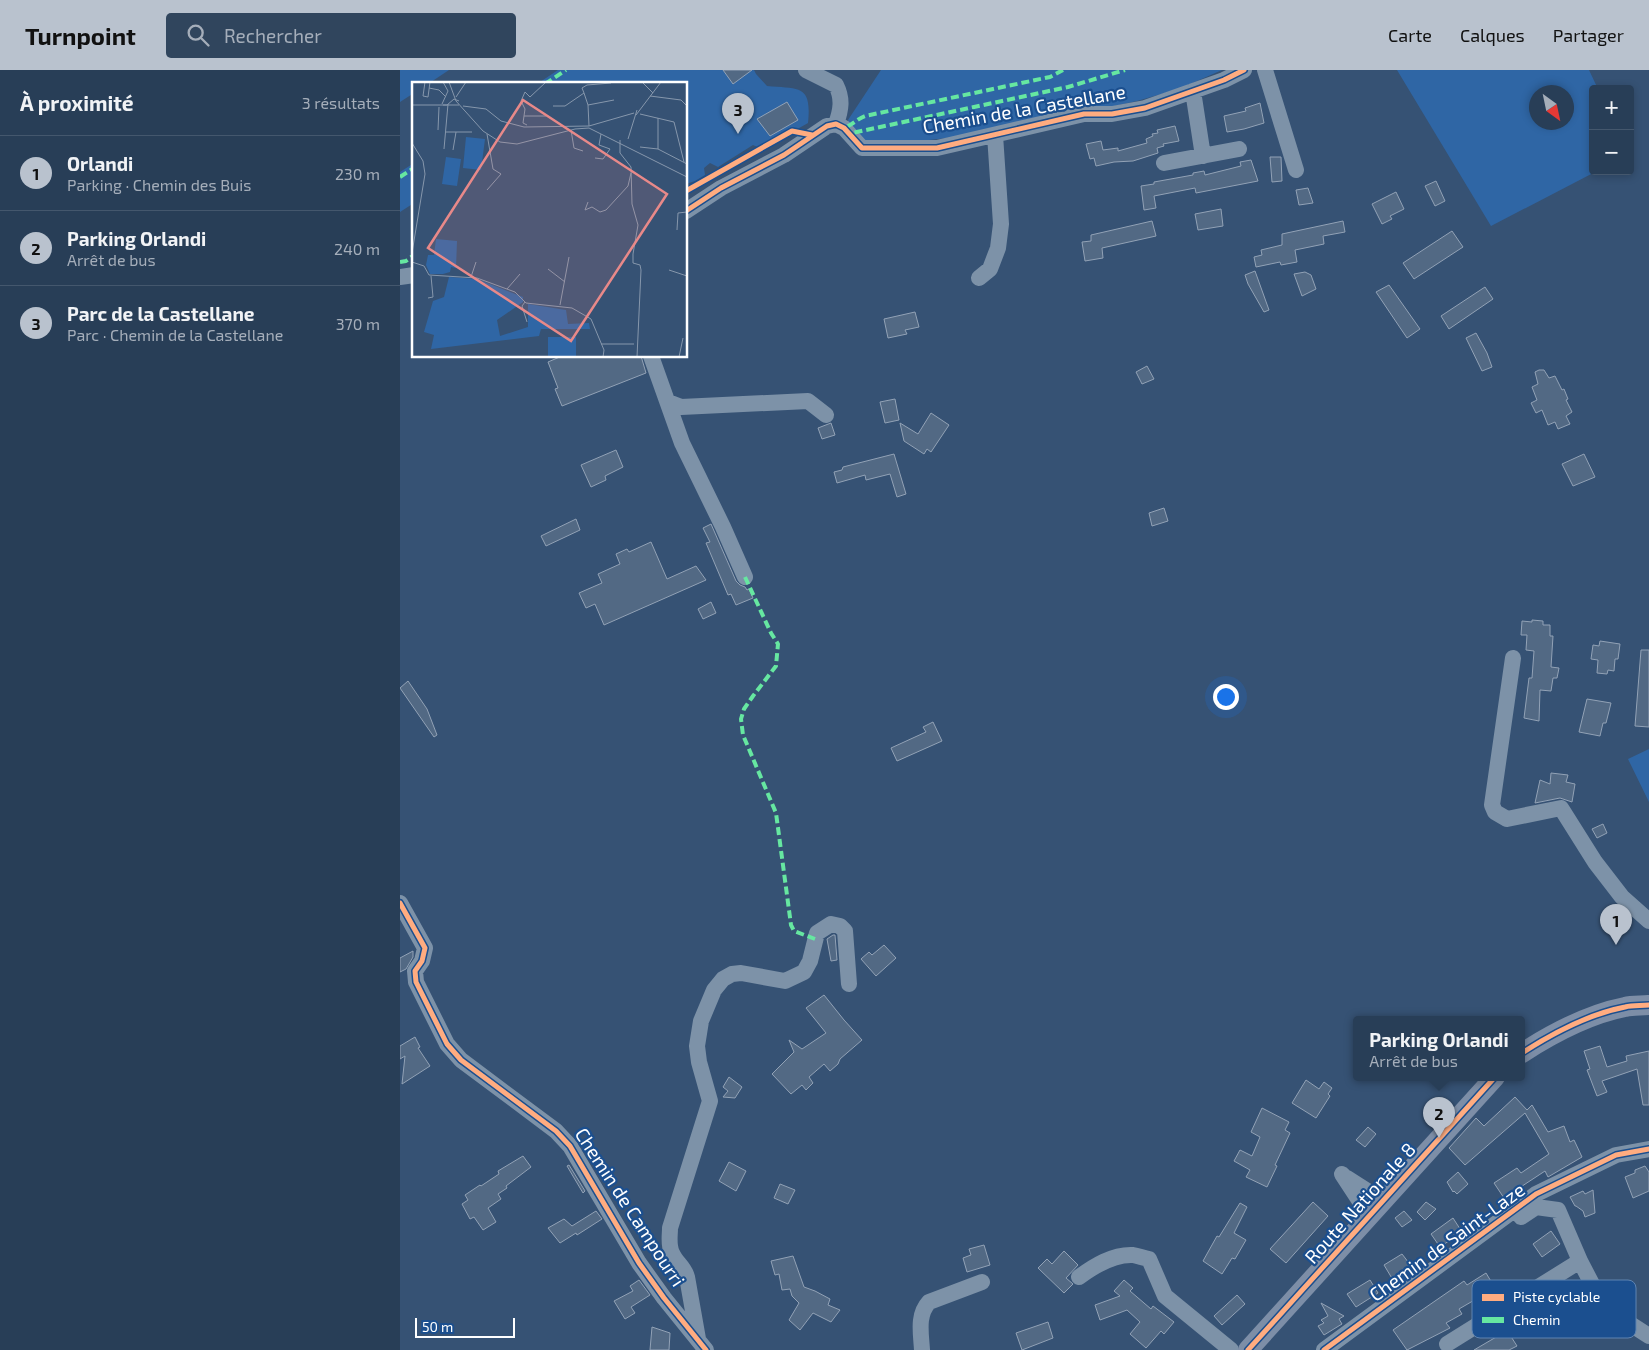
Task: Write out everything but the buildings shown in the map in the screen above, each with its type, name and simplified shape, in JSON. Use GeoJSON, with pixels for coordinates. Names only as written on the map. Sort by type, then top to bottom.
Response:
{"type":"FeatureCollection","features":[{"type":"Feature","properties":{"kind":"main road"},"geometry":{"type":"LineString","coordinates":[[1525,1051],[1545,1038],[1584,1020],[1626,1007],[1649,1005]]}},
{"type":"Feature","properties":{"kind":"main road","name":"Route Nationale 8"},"geometry":{"type":"LineString","coordinates":[[1248,1350],[1491,1081]]}},
{"type":"Feature","properties":{"kind":"street"},"geometry":{"type":"LineString","coordinates":[[688,209],[721,188],[784,155],[827,126],[836,124],[841,101],[836,85],[806,70]]}},
{"type":"Feature","properties":{"kind":"street","name":"Chemin de la Castellane"},"geometry":{"type":"LineString","coordinates":[[836,124],[844,128],[862,148],[938,148],[1084,114],[1112,114],[1145,108],[1224,80],[1244,70]]}},
{"type":"Feature","properties":{"kind":"street"},"geometry":{"type":"LineString","coordinates":[[1265,70],[1296,170]]}},
{"type":"Feature","properties":{"kind":"street"},"geometry":{"type":"LineString","coordinates":[[1193,91],[1203,156]]}},
{"type":"Feature","properties":{"kind":"street"},"geometry":{"type":"LineString","coordinates":[[979,278],[990,269],[998,248],[1001,224],[995,135]]}},
{"type":"Feature","properties":{"kind":"street"},"geometry":{"type":"LineString","coordinates":[[1164,163],[1239,149]]}},
{"type":"Feature","properties":{"kind":"street"},"geometry":{"type":"LineString","coordinates":[[652,358],[682,443],[745,577]]}},
{"type":"Feature","properties":{"kind":"street"},"geometry":{"type":"LineString","coordinates":[[668,402],[681,407],[808,401],[826,415]]}},
{"type":"Feature","properties":{"kind":"street"},"geometry":{"type":"LineString","coordinates":[[1513,658],[1492,805],[1495,812],[1507,819],[1561,808],[1595,862],[1622,897],[1649,921]]}},
{"type":"Feature","properties":{"kind":"street","name":"Chemin de Campourri"},"geometry":{"type":"LineString","coordinates":[[400,903],[425,948],[422,961],[415,972],[416,982],[447,1044],[461,1060],[556,1131],[570,1146],[639,1263],[702,1345]]}},
{"type":"Feature","properties":{"kind":"street"},"geometry":{"type":"LineString","coordinates":[[702,1345],[687,1277],[684,1268],[672,1253],[669,1242],[670,1228],[710,1101],[698,1062],[697,1046],[701,1021],[706,1008],[714,990],[723,979],[732,974],[741,972],[784,980],[804,972],[810,961],[817,933],[831,924],[840,926],[845,931],[849,984]]}},
{"type":"Feature","properties":{"kind":"street","name":"Chemin de Saint-Laze"},"geometry":{"type":"LineString","coordinates":[[1324,1350],[1536,1194],[1616,1155],[1649,1149]]}},
{"type":"Feature","properties":{"kind":"street"},"geometry":{"type":"LineString","coordinates":[[1446,1260],[1478,1248],[1536,1207],[1558,1210],[1590,1280]]}},
{"type":"Feature","properties":{"kind":"street"},"geometry":{"type":"LineString","coordinates":[[1079,1277],[1095,1266],[1116,1257],[1133,1255],[1149,1259],[1165,1296],[1231,1350]]}},
{"type":"Feature","properties":{"kind":"street"},"geometry":{"type":"LineString","coordinates":[[1550,1280],[1580,1261]]}},
{"type":"Feature","properties":{"kind":"street"},"geometry":{"type":"LineString","coordinates":[[922,1350],[920,1316],[923,1308],[929,1302],[982,1282]]}},
{"type":"Feature","properties":{"kind":"street"},"geometry":{"type":"LineString","coordinates":[[1447,1344],[1472,1328]]}},
{"type":"Feature","properties":{"kind":"street"},"geometry":{"type":"LineString","coordinates":[[1636,1328],[1649,1336]]}},
{"type":"Feature","properties":{"kind":"shaded area"},"geometry":{"type":"Polygon","coordinates":[[[400,70],[449,70],[431,82],[412,82],[412,94],[400,102],[400,70]]]}},
{"type":"Feature","properties":{"kind":"shaded area"},"geometry":{"type":"Polygon","coordinates":[[[558,70],[754,70],[767,86],[801,91],[808,101],[808,123],[762,149],[753,145],[718,167],[710,163],[704,168],[705,175],[688,183],[688,82],[540,82],[558,70]]]}},
{"type":"Feature","properties":{"kind":"shaded area"},"geometry":{"type":"Polygon","coordinates":[[[881,70],[1222,70],[1179,89],[1137,101],[993,133],[865,147],[849,126],[848,120],[881,70]]]}},
{"type":"Feature","properties":{"kind":"shaded area"},"geometry":{"type":"Polygon","coordinates":[[[1397,70],[1589,70],[1596,85],[1589,85],[1589,175],[1491,226],[1397,70]]]}},
{"type":"Feature","properties":{"kind":"shaded area"},"geometry":{"type":"Polygon","coordinates":[[[412,164],[412,204],[400,212],[400,172],[412,164]]]}},
{"type":"Feature","properties":{"kind":"shaded area"},"geometry":{"type":"Polygon","coordinates":[[[1649,749],[1649,802],[1628,759],[1649,749]]]}},
{"type":"Feature","properties":{"kind":"marked path"},"geometry":{"type":"LineString","coordinates":[[548,82],[566,70]]}},
{"type":"Feature","properties":{"kind":"marked path"},"geometry":{"type":"LineString","coordinates":[[1063,70],[1050,77],[865,116],[844,128],[852,133],[1068,87],[1125,70]]}},
{"type":"Feature","properties":{"kind":"marked path"},"geometry":{"type":"LineString","coordinates":[[400,177],[412,169]]}},
{"type":"Feature","properties":{"kind":"marked path"},"geometry":{"type":"LineString","coordinates":[[400,262],[406,261],[412,256]]}},
{"type":"Feature","properties":{"kind":"marked path"},"geometry":{"type":"LineString","coordinates":[[745,577],[778,644],[776,666],[744,709],[741,719],[743,735],[776,813],[791,925],[794,931],[815,939]]}},
{"type":"Feature","properties":{"kind":"cycle path"},"geometry":{"type":"LineString","coordinates":[[688,210],[721,188],[784,155],[827,126],[836,124],[844,128],[862,148],[937,148],[1084,114],[1112,114],[1145,108],[1224,80],[1244,70]]}},
{"type":"Feature","properties":{"kind":"cycle path"},"geometry":{"type":"LineString","coordinates":[[688,190],[792,131],[812,135]]}},
{"type":"Feature","properties":{"kind":"cycle path"},"geometry":{"type":"LineString","coordinates":[[400,903],[425,948],[422,961],[415,971],[416,982],[447,1044],[461,1060],[556,1131],[570,1146],[639,1263],[664,1298],[706,1350]]}},
{"type":"Feature","properties":{"kind":"cycle path"},"geometry":{"type":"LineString","coordinates":[[1525,1051],[1546,1038],[1598,1014],[1625,1007],[1649,1005]]}},
{"type":"Feature","properties":{"kind":"cycle path"},"geometry":{"type":"LineString","coordinates":[[1248,1350],[1491,1081]]}},
{"type":"Feature","properties":{"kind":"cycle path"},"geometry":{"type":"LineString","coordinates":[[1324,1350],[1536,1194],[1616,1155],[1649,1149]]}},
{"type":"Feature","properties":{"kind":"place","name":"Parc de la Castellane"},"geometry":{"type":"Point","coordinates":[738,134]}},
{"type":"Feature","properties":{"kind":"place","name":"Orlandi"},"geometry":{"type":"Point","coordinates":[1616,945]}},
{"type":"Feature","properties":{"kind":"place","name":"Parking Orlandi"},"geometry":{"type":"Point","coordinates":[1439,1138]}}]}
